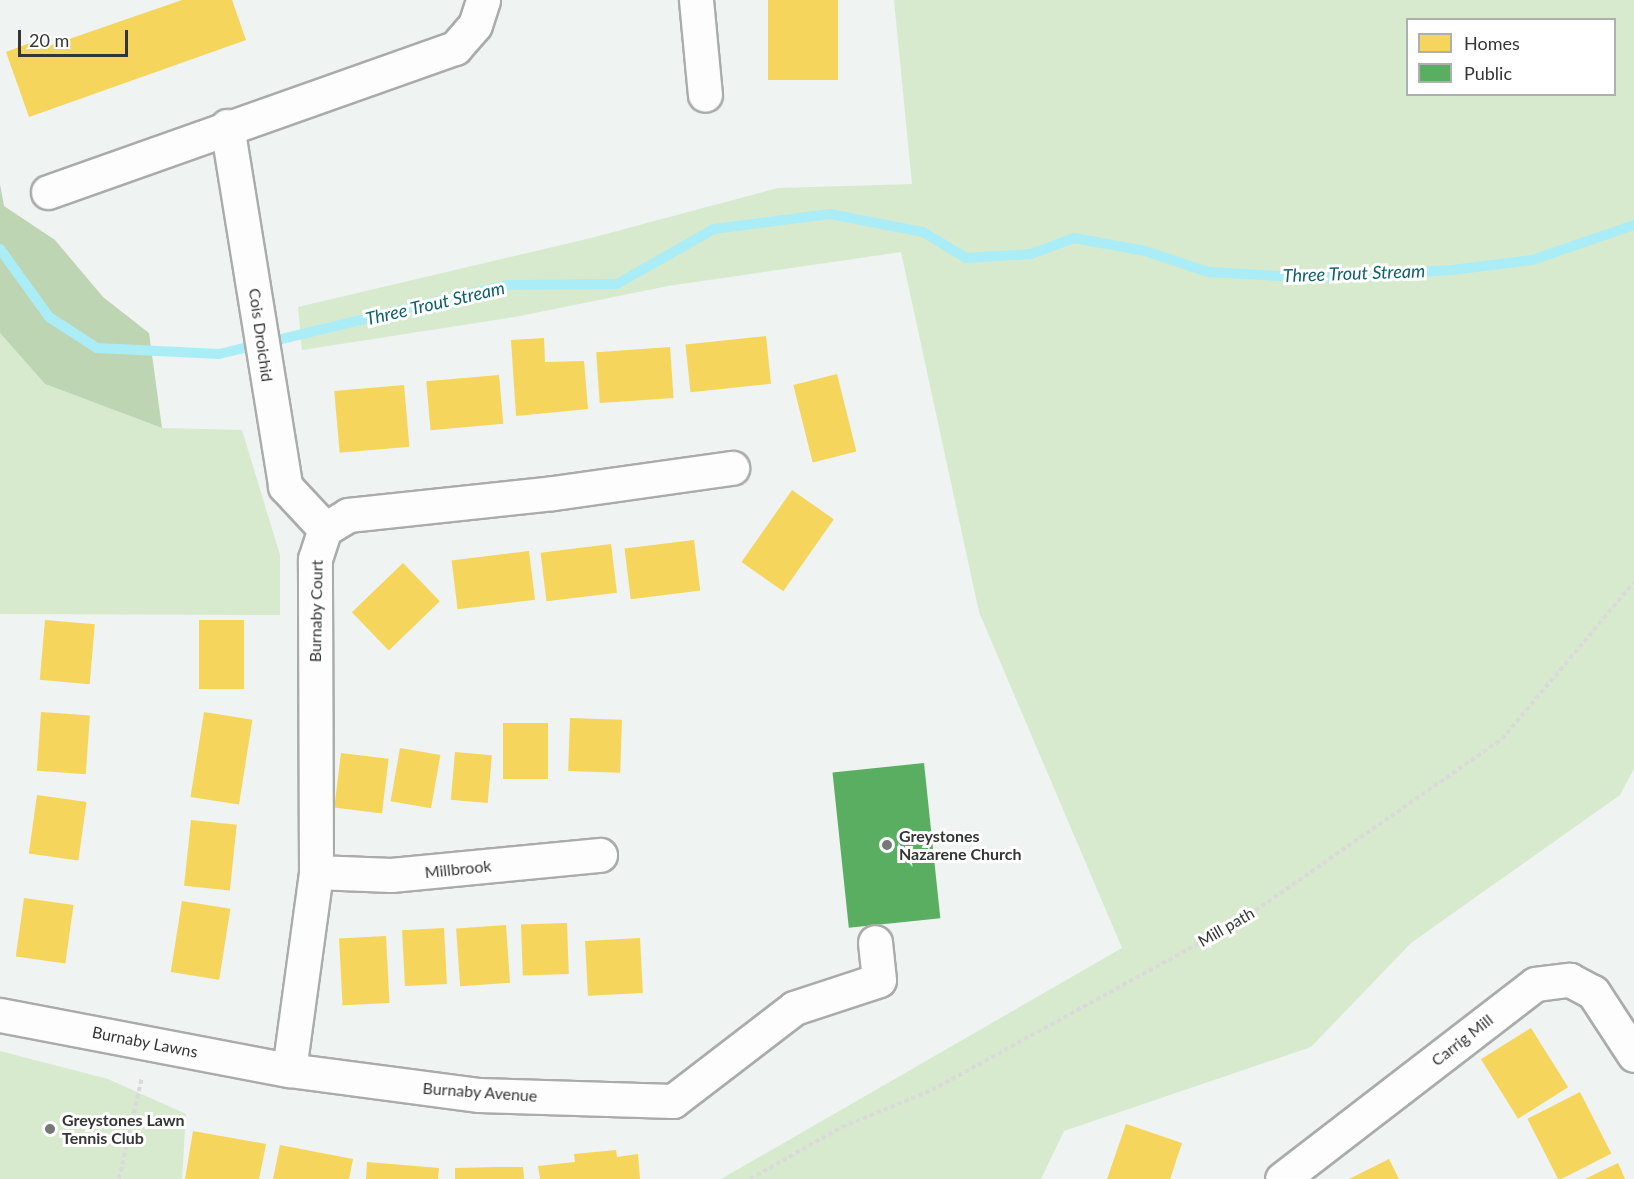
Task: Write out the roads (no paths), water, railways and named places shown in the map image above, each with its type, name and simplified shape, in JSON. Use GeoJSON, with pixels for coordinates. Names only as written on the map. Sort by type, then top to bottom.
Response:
{"type":"FeatureCollection","features":[{"type":"Feature","properties":{"kind":"street"},"geometry":{"type":"LineString","coordinates":[[48,192],[227,126],[455,48],[475,25],[483,0]]}},
{"type":"Feature","properties":{"kind":"street"},"geometry":{"type":"LineString","coordinates":[[696,0],[705,95]]}},
{"type":"Feature","properties":{"kind":"street","name":"Cois Droichid"},"geometry":{"type":"LineString","coordinates":[[227,126],[285,486],[325,529]]}},
{"type":"Feature","properties":{"kind":"street"},"geometry":{"type":"LineString","coordinates":[[325,529],[348,515],[553,493],[732,468]]}},
{"type":"Feature","properties":{"kind":"street","name":"Burnaby Court"},"geometry":{"type":"LineString","coordinates":[[289,1070],[316,872],[315,559],[325,529]]}},
{"type":"Feature","properties":{"kind":"street","name":"Millbrook"},"geometry":{"type":"LineString","coordinates":[[316,872],[391,875],[600,855]]}},
{"type":"Feature","properties":{"kind":"street","name":"Burnaby Avenue"},"geometry":{"type":"LineString","coordinates":[[289,1070],[479,1095],[673,1101],[794,1008],[879,980],[875,942]]}},
{"type":"Feature","properties":{"kind":"street","name":"Carrig Mill"},"geometry":{"type":"LineString","coordinates":[[1282,1179],[1535,984],[1570,980],[1593,992],[1634,1055]]}},
{"type":"Feature","properties":{"kind":"street","name":"Burnaby Lawns"},"geometry":{"type":"LineString","coordinates":[[0,1015],[289,1070]]}},
{"type":"Feature","properties":{"kind":"waterway","name":"Three Trout Stream"},"geometry":{"type":"LineString","coordinates":[[0,249],[49,317],[97,348],[219,354],[507,285],[617,284],[714,229],[830,214],[923,232],[966,258],[1031,254],[1074,238],[1145,251],[1208,272],[1317,278],[1452,270],[1532,260],[1634,225]]}},
{"type":"Feature","properties":{"kind":"place","name":"Greystones Nazarene Church"},"geometry":{"type":"Point","coordinates":[887,845]}},
{"type":"Feature","properties":{"kind":"place","name":"Greystones Lawn Tennis Club"},"geometry":{"type":"Point","coordinates":[50,1129]}}]}
